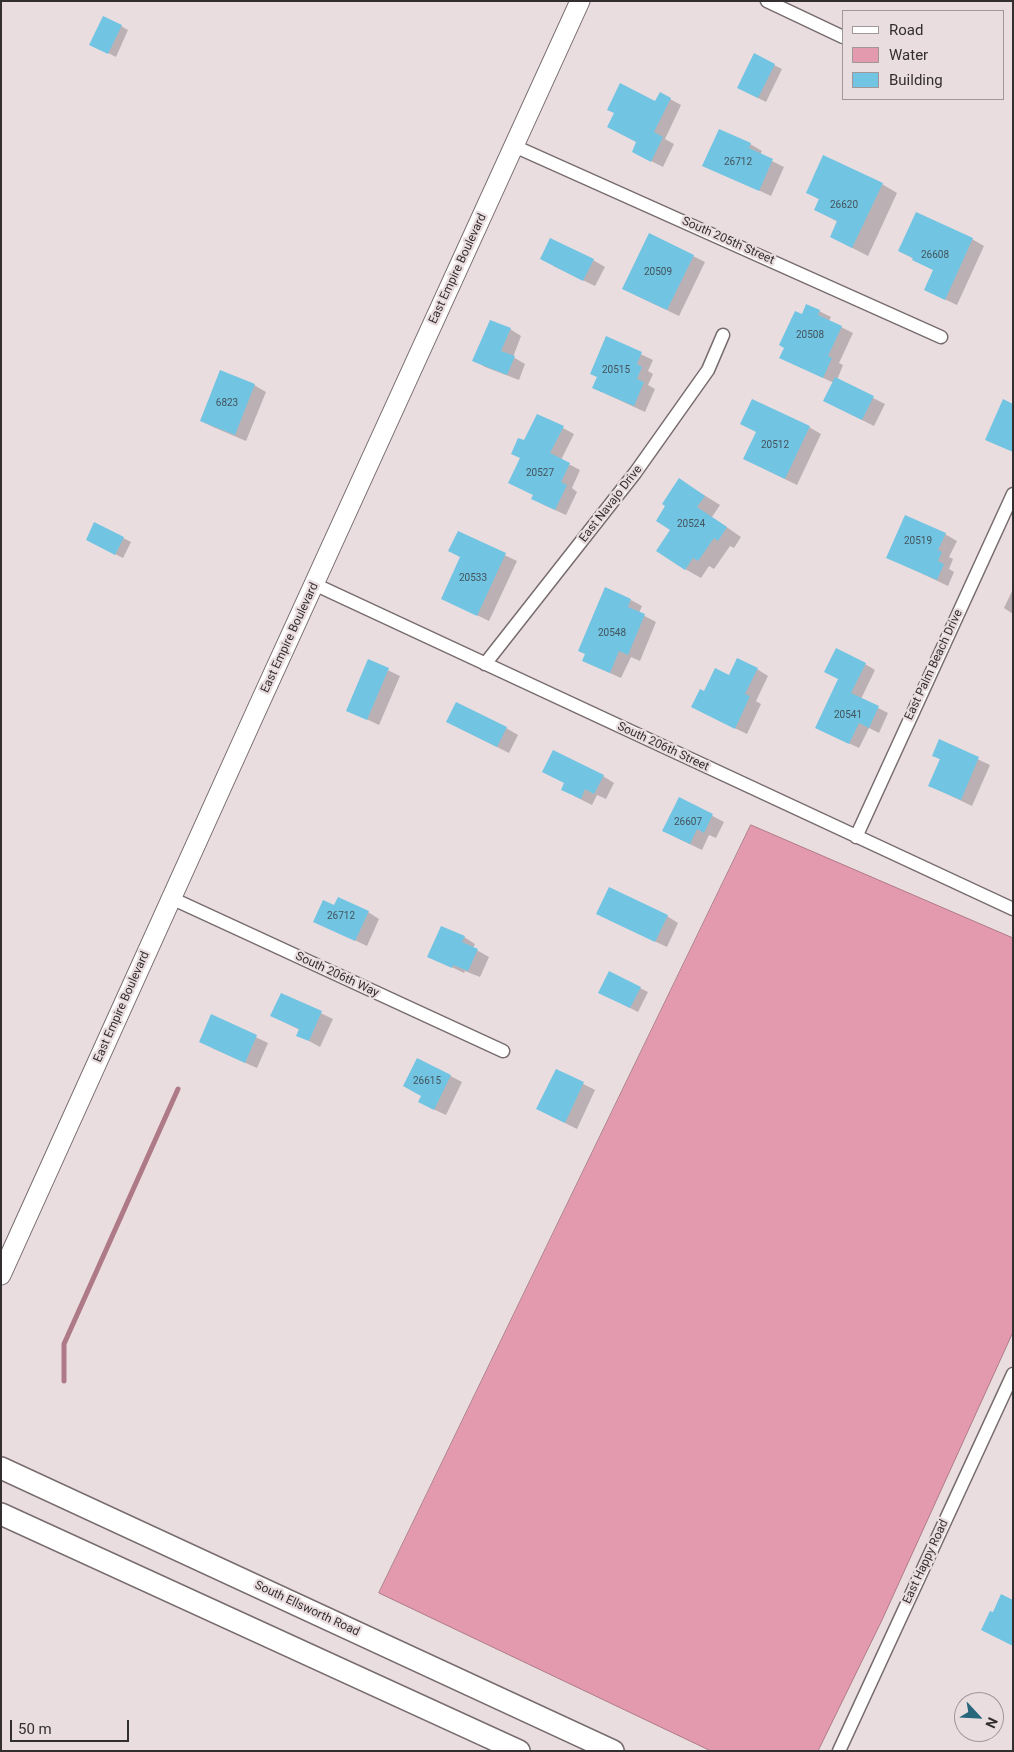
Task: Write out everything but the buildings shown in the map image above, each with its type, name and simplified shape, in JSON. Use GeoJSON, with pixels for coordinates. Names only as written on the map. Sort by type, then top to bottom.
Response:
{"type":"FeatureCollection","features":[{"type":"Feature","properties":{"kind":"main road","name":"East Empire Boulevard"},"geometry":{"type":"LineString","coordinates":[[1,1275],[580,1]]}},
{"type":"Feature","properties":{"kind":"main road","name":"South Ellsworth Road"},"geometry":{"type":"LineString","coordinates":[[1,1468],[613,1751]]}},
{"type":"Feature","properties":{"kind":"main road"},"geometry":{"type":"LineString","coordinates":[[1,1514],[519,1751]]}},
{"type":"Feature","properties":{"kind":"street"},"geometry":{"type":"LineString","coordinates":[[767,1],[842,37]]}},
{"type":"Feature","properties":{"kind":"street","name":"South 205th Street"},"geometry":{"type":"LineString","coordinates":[[514,146],[941,337]]}},
{"type":"Feature","properties":{"kind":"street","name":"East Navajo Drive"},"geometry":{"type":"LineString","coordinates":[[485,664],[635,473],[708,370],[722,335]]}},
{"type":"Feature","properties":{"kind":"street","name":"East Palm Beach Drive"},"geometry":{"type":"LineString","coordinates":[[856,837],[1013,494]]}},
{"type":"Feature","properties":{"kind":"street","name":"South 206th Street"},"geometry":{"type":"LineString","coordinates":[[314,584],[856,837],[1013,908]]}},
{"type":"Feature","properties":{"kind":"street","name":"South 206th Way"},"geometry":{"type":"LineString","coordinates":[[171,898],[503,1051]]}},
{"type":"Feature","properties":{"kind":"street","name":"East Happy Road"},"geometry":{"type":"LineString","coordinates":[[839,1751],[1013,1374]]}},
{"type":"Feature","properties":{"kind":"water"},"geometry":{"type":"Polygon","coordinates":[[[751,825],[1013,938],[1013,1332],[882,1620],[818,1751],[711,1751],[379,1593],[751,825]]]}},
{"type":"Feature","properties":{"kind":"waterway"},"geometry":{"type":"LineString","coordinates":[[64,1381],[64,1344],[178,1089]]}}]}
